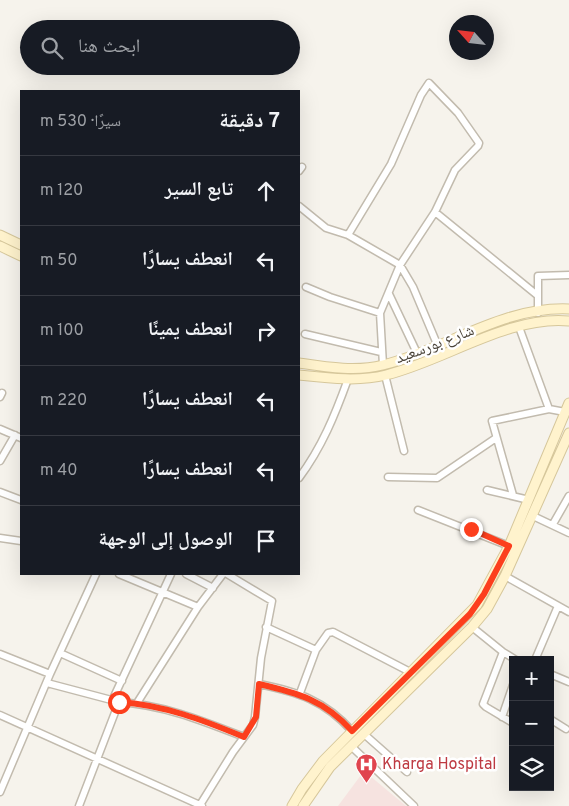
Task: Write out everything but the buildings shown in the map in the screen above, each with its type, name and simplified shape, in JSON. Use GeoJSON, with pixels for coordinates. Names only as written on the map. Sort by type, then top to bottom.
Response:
{"type":"FeatureCollection","features":[{"type":"Feature","properties":{"kind":"street"},"geometry":{"type":"LineString","coordinates":[[348,235],[391,164],[417,102],[429,83],[458,113],[479,142],[478,146],[455,170],[435,212],[400,265],[380,313],[383,365]]}},
{"type":"Feature","properties":{"kind":"street"},"geometry":{"type":"LineString","coordinates":[[300,207],[326,228],[348,235],[400,265],[413,287],[437,344]]}},
{"type":"Feature","properties":{"kind":"street"},"geometry":{"type":"LineString","coordinates":[[435,212],[537,295]]}},
{"type":"Feature","properties":{"kind":"street"},"geometry":{"type":"LineString","coordinates":[[0,235],[20,245]]}},
{"type":"Feature","properties":{"kind":"street"},"geometry":{"type":"LineString","coordinates":[[0,246],[20,256]]}},
{"type":"Feature","properties":{"kind":"street"},"geometry":{"type":"LineString","coordinates":[[538,313],[536,279],[539,275],[569,275]]}},
{"type":"Feature","properties":{"kind":"street"},"geometry":{"type":"LineString","coordinates":[[306,287],[380,313]]}},
{"type":"Feature","properties":{"kind":"street"},"geometry":{"type":"LineString","coordinates":[[389,294],[417,353]]}},
{"type":"Feature","properties":{"kind":"street","name":"شارع بورسعيد"},"geometry":{"type":"LineString","coordinates":[[300,363],[351,368],[383,365],[496,322],[569,309]]}},
{"type":"Feature","properties":{"kind":"street","name":"شارع بورسعيد"},"geometry":{"type":"LineString","coordinates":[[300,374],[348,379],[385,375],[519,327],[549,321],[569,321]]}},
{"type":"Feature","properties":{"kind":"street"},"geometry":{"type":"LineString","coordinates":[[519,327],[549,409]]}},
{"type":"Feature","properties":{"kind":"street"},"geometry":{"type":"LineString","coordinates":[[305,334],[381,352]]}},
{"type":"Feature","properties":{"kind":"street"},"geometry":{"type":"LineString","coordinates":[[318,377],[319,366]]}},
{"type":"Feature","properties":{"kind":"street"},"geometry":{"type":"LineString","coordinates":[[385,375],[404,451]]}},
{"type":"Feature","properties":{"kind":"street"},"geometry":{"type":"LineString","coordinates":[[300,477],[320,448],[348,379]]}},
{"type":"Feature","properties":{"kind":"street"},"geometry":{"type":"LineString","coordinates":[[292,806],[312,774],[477,605],[509,546],[569,403]]}},
{"type":"Feature","properties":{"kind":"street"},"geometry":{"type":"LineString","coordinates":[[513,495],[492,421],[549,409],[565,412]]}},
{"type":"Feature","properties":{"kind":"street"},"geometry":{"type":"LineString","coordinates":[[0,429],[18,436],[0,461]]}},
{"type":"Feature","properties":{"kind":"street"},"geometry":{"type":"LineString","coordinates":[[303,806],[319,780],[472,627],[487,609],[534,516],[569,433]]}},
{"type":"Feature","properties":{"kind":"street"},"geometry":{"type":"LineString","coordinates":[[388,477],[437,478],[496,438]]}},
{"type":"Feature","properties":{"kind":"street"},"geometry":{"type":"LineString","coordinates":[[487,490],[529,500]]}},
{"type":"Feature","properties":{"kind":"street"},"geometry":{"type":"LineString","coordinates":[[0,492],[20,498]]}},
{"type":"Feature","properties":{"kind":"street"},"geometry":{"type":"LineString","coordinates":[[553,524],[569,496]]}},
{"type":"Feature","properties":{"kind":"street"},"geometry":{"type":"LineString","coordinates":[[418,510],[509,546]]}},
{"type":"Feature","properties":{"kind":"street"},"geometry":{"type":"LineString","coordinates":[[534,516],[569,533]]}},
{"type":"Feature","properties":{"kind":"street"},"geometry":{"type":"LineString","coordinates":[[0,538],[20,542]]}},
{"type":"Feature","properties":{"kind":"street"},"geometry":{"type":"LineString","coordinates":[[0,792],[2,782],[96,575]]}},
{"type":"Feature","properties":{"kind":"street"},"geometry":{"type":"LineString","coordinates":[[122,575],[198,607]]}},
{"type":"Feature","properties":{"kind":"street"},"geometry":{"type":"LineString","coordinates":[[79,806],[97,759],[122,681],[170,575]]}},
{"type":"Feature","properties":{"kind":"street"},"geometry":{"type":"LineString","coordinates":[[188,575],[213,588]]}},
{"type":"Feature","properties":{"kind":"street"},"geometry":{"type":"LineString","coordinates":[[138,703],[198,607],[222,575]]}},
{"type":"Feature","properties":{"kind":"street"},"geometry":{"type":"LineString","coordinates":[[0,715],[201,806],[256,717],[271,598],[229,575]]}},
{"type":"Feature","properties":{"kind":"street"},"geometry":{"type":"LineString","coordinates":[[505,576],[569,612]]}},
{"type":"Feature","properties":{"kind":"street"},"geometry":{"type":"LineString","coordinates":[[537,656],[558,606]]}},
{"type":"Feature","properties":{"kind":"street"},"geometry":{"type":"LineString","coordinates":[[266,627],[316,650]]}},
{"type":"Feature","properties":{"kind":"street"},"geometry":{"type":"LineString","coordinates":[[472,627],[510,656]]}},
{"type":"Feature","properties":{"kind":"street"},"geometry":{"type":"LineString","coordinates":[[300,693],[316,650],[328,634],[333,632],[412,673]]}},
{"type":"Feature","properties":{"kind":"street"},"geometry":{"type":"LineString","coordinates":[[503,652],[483,702],[486,708],[509,721]]}},
{"type":"Feature","properties":{"kind":"street"},"geometry":{"type":"LineString","coordinates":[[60,653],[122,681]]}},
{"type":"Feature","properties":{"kind":"street"},"geometry":{"type":"LineString","coordinates":[[0,654],[50,674]]}},
{"type":"Feature","properties":{"kind":"street"},"geometry":{"type":"LineString","coordinates":[[554,676],[569,682]]}},
{"type":"Feature","properties":{"kind":"street"},"geometry":{"type":"LineString","coordinates":[[48,683],[116,701],[138,703],[192,716],[244,737]]}},
{"type":"Feature","properties":{"kind":"street"},"geometry":{"type":"LineString","coordinates":[[259,684],[300,693],[344,722],[352,731]]}},
{"type":"Feature","properties":{"kind":"street"},"geometry":{"type":"LineString","coordinates":[[502,717],[509,697]]}},
{"type":"Feature","properties":{"kind":"street"},"geometry":{"type":"LineString","coordinates":[[554,722],[566,729]]}},
{"type":"Feature","properties":{"kind":"street"},"geometry":{"type":"LineString","coordinates":[[364,734],[407,772]]}},
{"type":"Feature","properties":{"kind":"street"},"geometry":{"type":"LineString","coordinates":[[351,746],[414,806]]}},
{"type":"Feature","properties":{"kind":"shaded area","name":"Kharga Hospital"},"geometry":{"type":"Polygon","coordinates":[[[364,771],[406,806],[338,806],[364,771]]]}},
{"type":"Feature","properties":{"kind":"place","name":"Kharga Hospital"},"geometry":{"type":"Point","coordinates":[366,784]}},
{"type":"Feature","properties":{"kind":"route"},"geometry":{"type":"LineString","coordinates":[[119,702],[138,703],[180,712],[244,737],[253,726],[256,717],[259,684],[300,693],[344,722],[352,731],[462,623],[484,594],[509,546],[471,529]]}}]}
